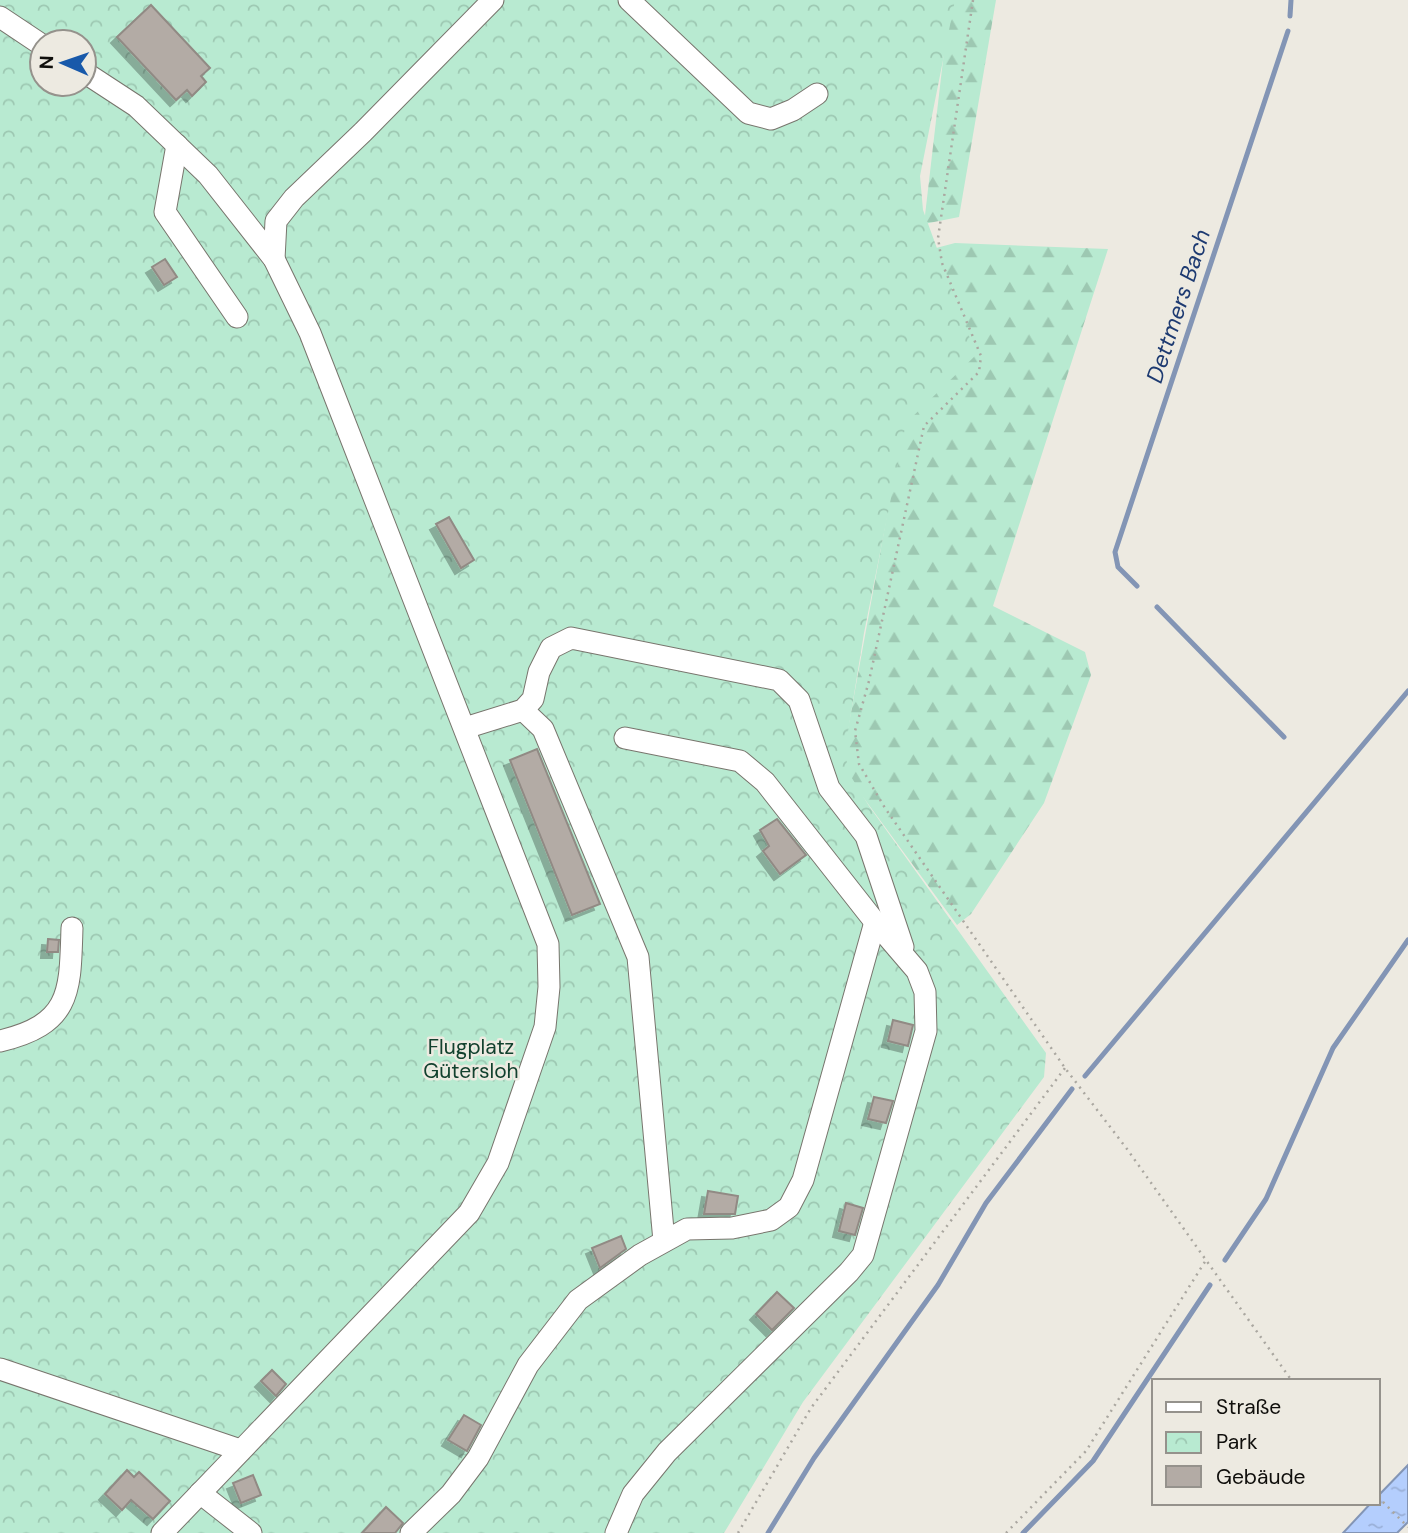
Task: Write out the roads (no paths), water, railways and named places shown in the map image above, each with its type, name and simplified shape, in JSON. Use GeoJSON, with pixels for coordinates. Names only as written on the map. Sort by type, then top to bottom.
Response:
{"type":"FeatureCollection","features":[{"type":"Feature","properties":{"kind":"lane"},"geometry":{"type":"LineString","coordinates":[[274,259],[276,221],[294,198],[493,0]]}},
{"type":"Feature","properties":{"kind":"lane"},"geometry":{"type":"LineString","coordinates":[[629,0],[748,113],[771,118],[793,110],[817,94]]}},
{"type":"Feature","properties":{"kind":"lane"},"geometry":{"type":"LineString","coordinates":[[0,17],[28,36]]}},
{"type":"Feature","properties":{"kind":"lane"},"geometry":{"type":"LineString","coordinates":[[98,81],[136,106],[208,175],[274,259],[310,333],[548,944],[549,986],[545,1027],[498,1163],[469,1213],[162,1533]]}},
{"type":"Feature","properties":{"kind":"lane"},"geometry":{"type":"LineString","coordinates":[[177,145],[165,212],[236,317]]}},
{"type":"Feature","properties":{"kind":"lane"},"geometry":{"type":"LineString","coordinates":[[465,728],[523,710],[533,699],[539,672],[551,648],[571,638],[779,680],[799,700],[829,788],[866,836],[906,957]]}},
{"type":"Feature","properties":{"kind":"lane"},"geometry":{"type":"LineString","coordinates":[[523,710],[543,730],[638,957],[664,1241]]}},
{"type":"Feature","properties":{"kind":"lane"},"geometry":{"type":"LineString","coordinates":[[616,1533],[633,1494],[667,1452],[863,1255],[926,1031],[925,992],[918,971],[875,922],[765,782],[740,761],[625,738]]}},
{"type":"Feature","properties":{"kind":"lane"},"geometry":{"type":"LineString","coordinates":[[411,1533],[451,1494],[478,1458],[527,1365],[578,1300],[640,1255],[687,1229],[732,1228],[771,1220],[789,1208],[803,1180],[875,922]]}},
{"type":"Feature","properties":{"kind":"lane"},"geometry":{"type":"LineString","coordinates":[[0,1041],[14,1038],[46,1021],[64,1003],[70,979],[72,928]]}},
{"type":"Feature","properties":{"kind":"lane"},"geometry":{"type":"LineString","coordinates":[[0,1369],[240,1450]]}},
{"type":"Feature","properties":{"kind":"lane"},"geometry":{"type":"LineString","coordinates":[[200,1493],[251,1533]]}},
{"type":"Feature","properties":{"kind":"water"},"geometry":{"type":"Polygon","coordinates":[[[1408,1465],[1408,1522],[1397,1533],[1343,1533],[1369,1505],[1380,1505],[1380,1494],[1408,1465]]]}},
{"type":"Feature","properties":{"kind":"waterway","name":"Dettmers Bach"},"geometry":{"type":"LineString","coordinates":[[1290,16],[1291,0]]}},
{"type":"Feature","properties":{"kind":"waterway","name":"Dettmers Bach"},"geometry":{"type":"LineString","coordinates":[[1137,586],[1118,567],[1115,552],[1288,31]]}},
{"type":"Feature","properties":{"kind":"waterway","name":"Dettmers Bach"},"geometry":{"type":"LineString","coordinates":[[1157,607],[1284,737]]}},
{"type":"Feature","properties":{"kind":"waterway"},"geometry":{"type":"LineString","coordinates":[[1085,1076],[1408,691]]}},
{"type":"Feature","properties":{"kind":"waterway"},"geometry":{"type":"LineString","coordinates":[[1225,1260],[1266,1199],[1333,1048],[1408,940]]}},
{"type":"Feature","properties":{"kind":"waterway"},"geometry":{"type":"LineString","coordinates":[[768,1533],[814,1458],[938,1285],[986,1203],[1072,1089]]}},
{"type":"Feature","properties":{"kind":"waterway"},"geometry":{"type":"LineString","coordinates":[[1023,1533],[1093,1461],[1210,1285]]}},
{"type":"Feature","properties":{"kind":"park label","name":"Flugplatz Gütersloh"},"geometry":{"type":"Point","coordinates":[471,1059]}}]}
